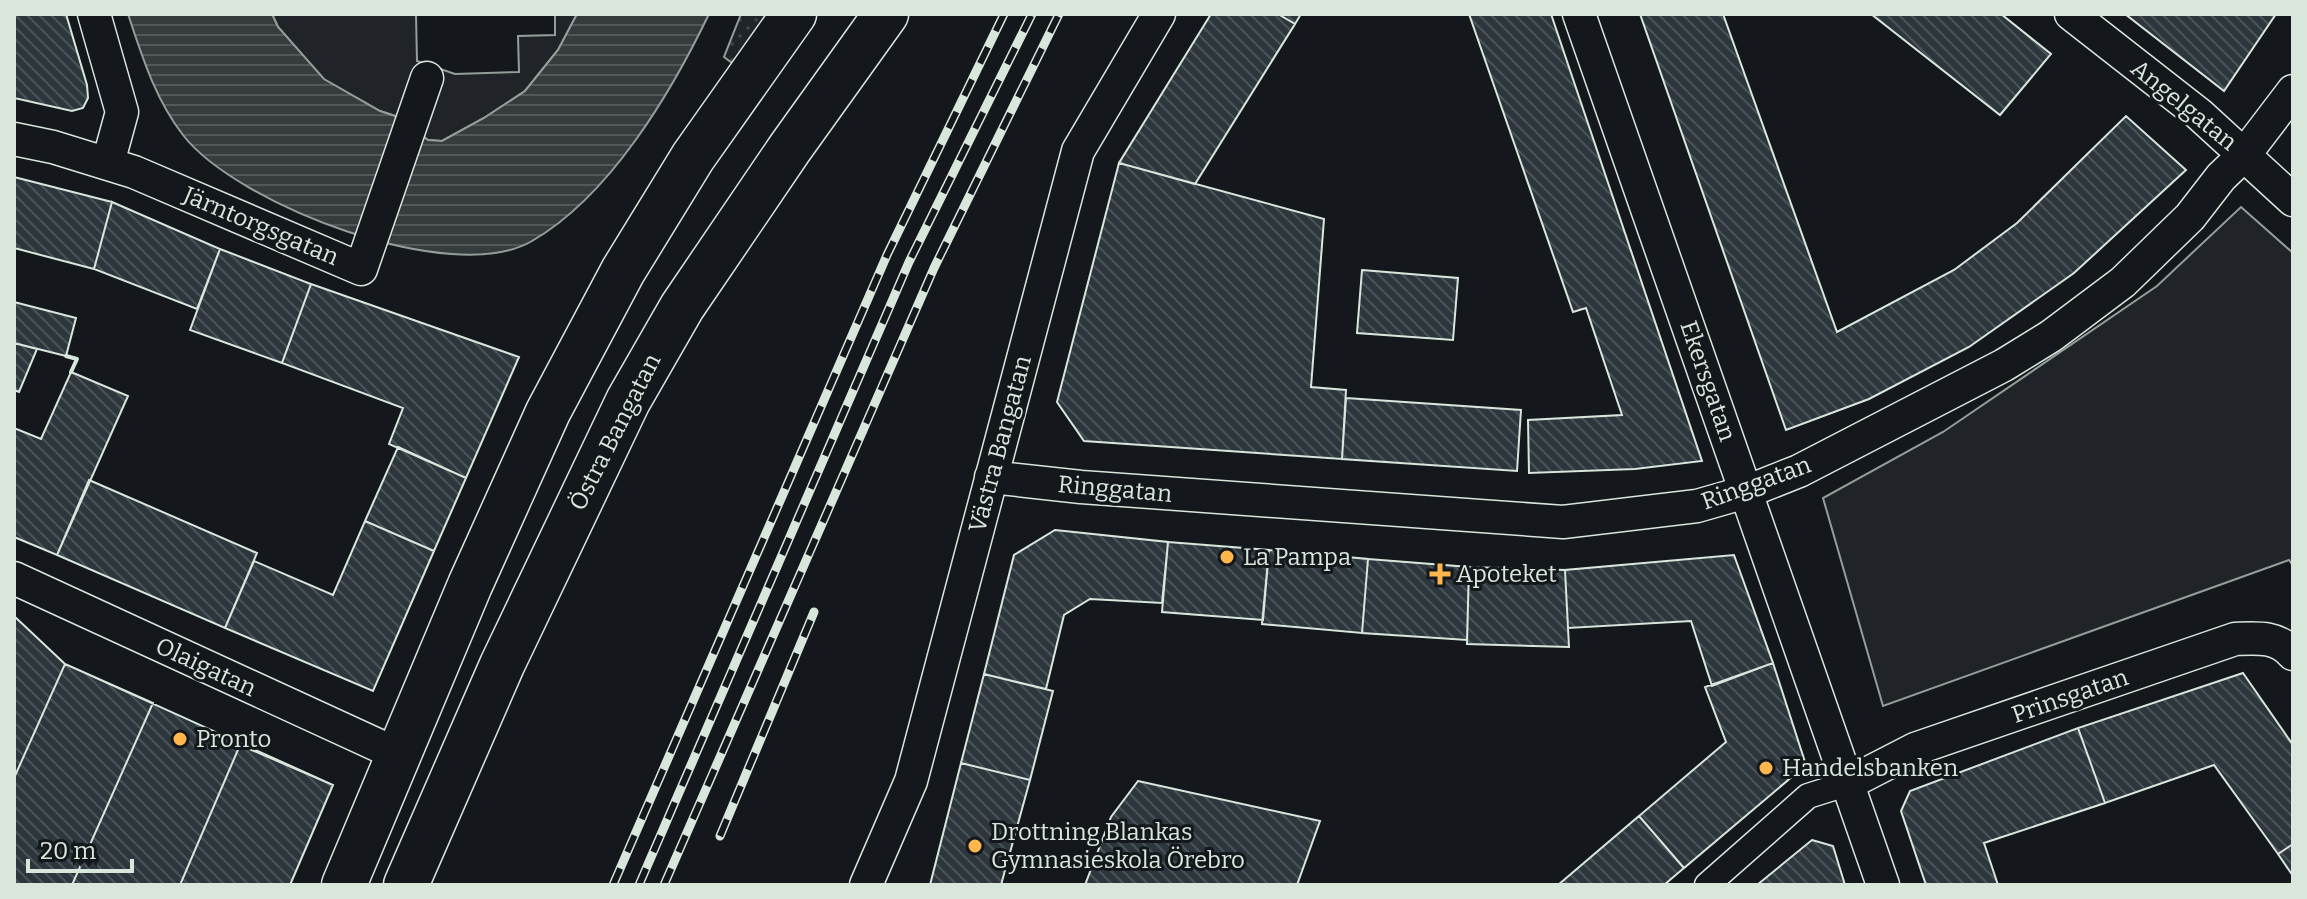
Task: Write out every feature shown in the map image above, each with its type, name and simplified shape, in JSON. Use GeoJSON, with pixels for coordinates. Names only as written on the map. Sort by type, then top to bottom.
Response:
{"type":"FeatureCollection","features":[{"type":"Feature","properties":{"kind":"main road"},"geometry":{"type":"LineString","coordinates":[[344,885],[470,585],[548,412],[623,271],[685,170],[794,14]]}},
{"type":"Feature","properties":{"kind":"main road","name":"Östra Bangatan"},"geometry":{"type":"LineString","coordinates":[[406,885],[502,665],[628,401],[682,307],[886,14]]}},
{"type":"Feature","properties":{"kind":"main road"},"geometry":{"type":"LineString","coordinates":[[399,755],[452,778]]}},
{"type":"Feature","properties":{"kind":"street"},"geometry":{"type":"LineString","coordinates":[[94,14],[122,112],[108,163]]}},
{"type":"Feature","properties":{"kind":"street","name":"Västra Bangatan"},"geometry":{"type":"LineString","coordinates":[[866,885],[911,781],[1078,151],[1159,14]]}},
{"type":"Feature","properties":{"kind":"street","name":"Ekersgatan"},"geometry":{"type":"LineString","coordinates":[[1579,14],[1883,885]]}},
{"type":"Feature","properties":{"kind":"street","name":"Angelgatan"},"geometry":{"type":"LineString","coordinates":[[2071,14],[2199,114],[2293,200]]}},
{"type":"Feature","properties":{"kind":"street","name":"Järntorgsgatan"},"geometry":{"type":"LineString","coordinates":[[14,139],[108,163],[361,269],[427,78]]}},
{"type":"Feature","properties":{"kind":"street","name":"Ringgatan"},"geometry":{"type":"LineString","coordinates":[[991,477],[1081,487],[1563,522],[1697,506],[1746,492],[1799,471],[2004,365],[2051,336],[2123,282],[2190,217],[2221,177],[2245,154],[2293,91]]}},
{"type":"Feature","properties":{"kind":"street","name":"Olaigatan"},"geometry":{"type":"LineString","coordinates":[[14,578],[399,755]]}},
{"type":"Feature","properties":{"kind":"street","name":"Prinsgatan"},"geometry":{"type":"LineString","coordinates":[[1849,783],[1915,749],[2235,639],[2257,638],[2283,643],[2293,654]]}},
{"type":"Feature","properties":{"kind":"street"},"geometry":{"type":"LineString","coordinates":[[1707,885],[1808,796],[1849,783]]}},
{"type":"Feature","properties":{"kind":"shaded area"},"geometry":{"type":"Polygon","coordinates":[[[128,14],[272,14],[278,27],[324,79],[380,111],[395,116],[428,140],[442,141],[525,91],[558,50],[577,14],[709,14],[657,109],[636,140],[587,198],[532,241],[496,253],[451,254],[400,246],[347,232],[249,187],[210,161],[183,135],[165,107],[150,77],[128,14]]]}},
{"type":"Feature","properties":{"kind":"shaded area"},"geometry":{"type":"Polygon","coordinates":[[[272,14],[416,14],[417,61],[455,74],[519,72],[518,36],[555,35],[555,14],[577,14],[558,50],[525,91],[442,141],[428,140],[395,116],[380,111],[323,79],[278,27],[272,14]]]}},
{"type":"Feature","properties":{"kind":"shaded area"},"geometry":{"type":"Polygon","coordinates":[[[741,14],[771,14],[736,66],[724,57],[741,14]]]}},
{"type":"Feature","properties":{"kind":"shaded area"},"geometry":{"type":"Polygon","coordinates":[[[2241,207],[2293,253],[2293,566],[2289,560],[1883,706],[1823,498],[1943,432],[2157,286],[2241,207]]]}},
{"type":"Feature","properties":{"kind":"building"},"geometry":{"type":"Polygon","coordinates":[[[14,14],[66,14],[87,85],[88,98],[83,108],[72,111],[14,98],[14,14]]]}},
{"type":"Feature","properties":{"kind":"building"},"geometry":{"type":"Polygon","coordinates":[[[1211,14],[1278,14],[1295,24],[1195,184],[1119,163],[1211,14]]]}},
{"type":"Feature","properties":{"kind":"building"},"geometry":{"type":"Polygon","coordinates":[[[1278,14],[1301,14],[1295,24],[1278,14]]]}},
{"type":"Feature","properties":{"kind":"building"},"geometry":{"type":"Polygon","coordinates":[[[1469,14],[1551,14],[1702,461],[1635,469],[1529,473],[1528,420],[1622,415],[1586,308],[1573,312],[1469,14]]]}},
{"type":"Feature","properties":{"kind":"building"},"geometry":{"type":"Polygon","coordinates":[[[1640,14],[1723,14],[1837,332],[1954,270],[2017,223],[2126,116],[2186,170],[2074,273],[1969,347],[1869,399],[1786,430],[1640,14]]]}},
{"type":"Feature","properties":{"kind":"building"},"geometry":{"type":"Polygon","coordinates":[[[1871,14],[2001,14],[2051,54],[2000,115],[1871,14]]]}},
{"type":"Feature","properties":{"kind":"building"},"geometry":{"type":"Polygon","coordinates":[[[2125,14],[2276,14],[2224,91],[2125,14]]]}},
{"type":"Feature","properties":{"kind":"building"},"geometry":{"type":"Polygon","coordinates":[[[1119,163],[1324,219],[1311,387],[1346,390],[1342,459],[1084,441],[1057,402],[1119,163]]]}},
{"type":"Feature","properties":{"kind":"building"},"geometry":{"type":"Polygon","coordinates":[[[14,177],[112,202],[94,269],[14,248],[14,177]]]}},
{"type":"Feature","properties":{"kind":"building"},"geometry":{"type":"Polygon","coordinates":[[[112,202],[220,249],[197,309],[94,269],[112,202]]]}},
{"type":"Feature","properties":{"kind":"building"},"geometry":{"type":"Polygon","coordinates":[[[220,249],[311,284],[282,363],[190,330],[220,249]]]}},
{"type":"Feature","properties":{"kind":"building"},"geometry":{"type":"Polygon","coordinates":[[[1362,270],[1458,278],[1453,340],[1357,333],[1362,270]]]}},
{"type":"Feature","properties":{"kind":"building"},"geometry":{"type":"Polygon","coordinates":[[[311,284],[519,357],[466,478],[389,444],[403,408],[282,363],[311,284]]]}},
{"type":"Feature","properties":{"kind":"building"},"geometry":{"type":"Polygon","coordinates":[[[14,302],[76,318],[66,356],[14,343],[14,302]]]}},
{"type":"Feature","properties":{"kind":"building"},"geometry":{"type":"Polygon","coordinates":[[[14,343],[37,349],[19,392],[14,390],[14,343]]]}},
{"type":"Feature","properties":{"kind":"building"},"geometry":{"type":"Polygon","coordinates":[[[71,372],[128,396],[57,555],[14,537],[14,428],[41,439],[71,372]]]}},
{"type":"Feature","properties":{"kind":"building"},"geometry":{"type":"Polygon","coordinates":[[[1346,398],[1521,410],[1517,471],[1342,459],[1346,398]]]}},
{"type":"Feature","properties":{"kind":"building"},"geometry":{"type":"Polygon","coordinates":[[[398,447],[466,478],[434,551],[365,521],[398,447]]]}},
{"type":"Feature","properties":{"kind":"building"},"geometry":{"type":"Polygon","coordinates":[[[89,480],[257,553],[225,628],[57,555],[89,480]]]}},
{"type":"Feature","properties":{"kind":"building"},"geometry":{"type":"Polygon","coordinates":[[[365,521],[434,551],[373,691],[225,628],[254,561],[333,595],[365,521]]]}},
{"type":"Feature","properties":{"kind":"building"},"geometry":{"type":"Polygon","coordinates":[[[1055,530],[1168,542],[1162,603],[1090,599],[1064,615],[1046,689],[984,674],[1014,555],[1055,530]]]}},
{"type":"Feature","properties":{"kind":"building"},"geometry":{"type":"Polygon","coordinates":[[[1168,542],[1269,550],[1263,620],[1162,612],[1168,542]]]}},
{"type":"Feature","properties":{"kind":"building"},"geometry":{"type":"Polygon","coordinates":[[[1269,550],[1368,559],[1362,633],[1262,624],[1269,550]]]}},
{"type":"Feature","properties":{"kind":"building"},"geometry":{"type":"Polygon","coordinates":[[[1734,555],[1773,663],[1712,686],[1691,621],[1568,628],[1565,570],[1734,555]]]}},
{"type":"Feature","properties":{"kind":"building"},"geometry":{"type":"Polygon","coordinates":[[[1368,559],[1469,567],[1467,640],[1362,633],[1368,559]]]}},
{"type":"Feature","properties":{"kind":"building"},"geometry":{"type":"Polygon","coordinates":[[[1469,567],[1565,570],[1569,647],[1467,644],[1469,567]]]}},
{"type":"Feature","properties":{"kind":"building"},"geometry":{"type":"Polygon","coordinates":[[[14,616],[65,664],[333,785],[290,885],[14,885],[14,616]]]}},
{"type":"Feature","properties":{"kind":"building"},"geometry":{"type":"Polygon","coordinates":[[[1773,663],[1806,765],[1684,868],[1639,816],[1726,742],[1705,687],[1773,663]]]}},
{"type":"Feature","properties":{"kind":"building"},"geometry":{"type":"Polygon","coordinates":[[[65,664],[153,703],[72,885],[14,885],[14,778],[65,664]]]}},
{"type":"Feature","properties":{"kind":"building"},"geometry":{"type":"Polygon","coordinates":[[[2243,673],[2293,745],[2293,844],[2278,854],[2214,765],[2105,803],[2078,728],[2243,673]]]}},
{"type":"Feature","properties":{"kind":"building"},"geometry":{"type":"Polygon","coordinates":[[[984,674],[1053,691],[1030,780],[961,763],[984,674]]]}},
{"type":"Feature","properties":{"kind":"building"},"geometry":{"type":"Polygon","coordinates":[[[2078,728],[2105,803],[1984,843],[1998,885],[1926,885],[1901,811],[1910,791],[2078,728]]]}},
{"type":"Feature","properties":{"kind":"building"},"geometry":{"type":"Polygon","coordinates":[[[240,745],[333,785],[290,885],[180,885],[240,745]]]}},
{"type":"Feature","properties":{"kind":"building"},"geometry":{"type":"Polygon","coordinates":[[[961,763],[1030,780],[1001,885],[930,885],[961,763]]]}},
{"type":"Feature","properties":{"kind":"building"},"geometry":{"type":"Polygon","coordinates":[[[1138,781],[1320,821],[1297,885],[1085,885],[1111,817],[1138,781]]]}},
{"type":"Feature","properties":{"kind":"building"},"geometry":{"type":"Polygon","coordinates":[[[1639,816],[1684,868],[1664,885],[1558,885],[1639,816]]]}},
{"type":"Feature","properties":{"kind":"building"},"geometry":{"type":"Polygon","coordinates":[[[1812,840],[1833,846],[1845,885],[1757,885],[1812,840]]]}},
{"type":"Feature","properties":{"kind":"building"},"geometry":{"type":"Polygon","coordinates":[[[2293,844],[2293,876],[2278,854],[2293,844]]]}},
{"type":"Feature","properties":{"kind":"railway"},"geometry":{"type":"LineString","coordinates":[[613,885],[887,255],[1004,14]]}},
{"type":"Feature","properties":{"kind":"railway"},"geometry":{"type":"LineString","coordinates":[[639,885],[909,262],[1032,14]]}},
{"type":"Feature","properties":{"kind":"railway"},"geometry":{"type":"LineString","coordinates":[[664,885],[934,268],[1059,14]]}},
{"type":"Feature","properties":{"kind":"railway"},"geometry":{"type":"LineString","coordinates":[[720,836],[814,612]]}},
{"type":"Feature","properties":{"kind":"wall"},"geometry":{"type":"LineString","coordinates":[[66,356],[77,359],[71,372]]}},
{"type":"Feature","properties":{"kind":"place","name":"La Pampa"},"geometry":{"type":"Point","coordinates":[1227,557]}},
{"type":"Feature","properties":{"kind":"place","name":"Apoteket"},"geometry":{"type":"Point","coordinates":[1440,574]}},
{"type":"Feature","properties":{"kind":"place","name":"Pronto"},"geometry":{"type":"Point","coordinates":[180,739]}},
{"type":"Feature","properties":{"kind":"place","name":"Handelsbanken"},"geometry":{"type":"Point","coordinates":[1766,768]}},
{"type":"Feature","properties":{"kind":"place","name":"Drottning Blankas Gymnasieskola Örebro"},"geometry":{"type":"Point","coordinates":[975,846]}}]}
